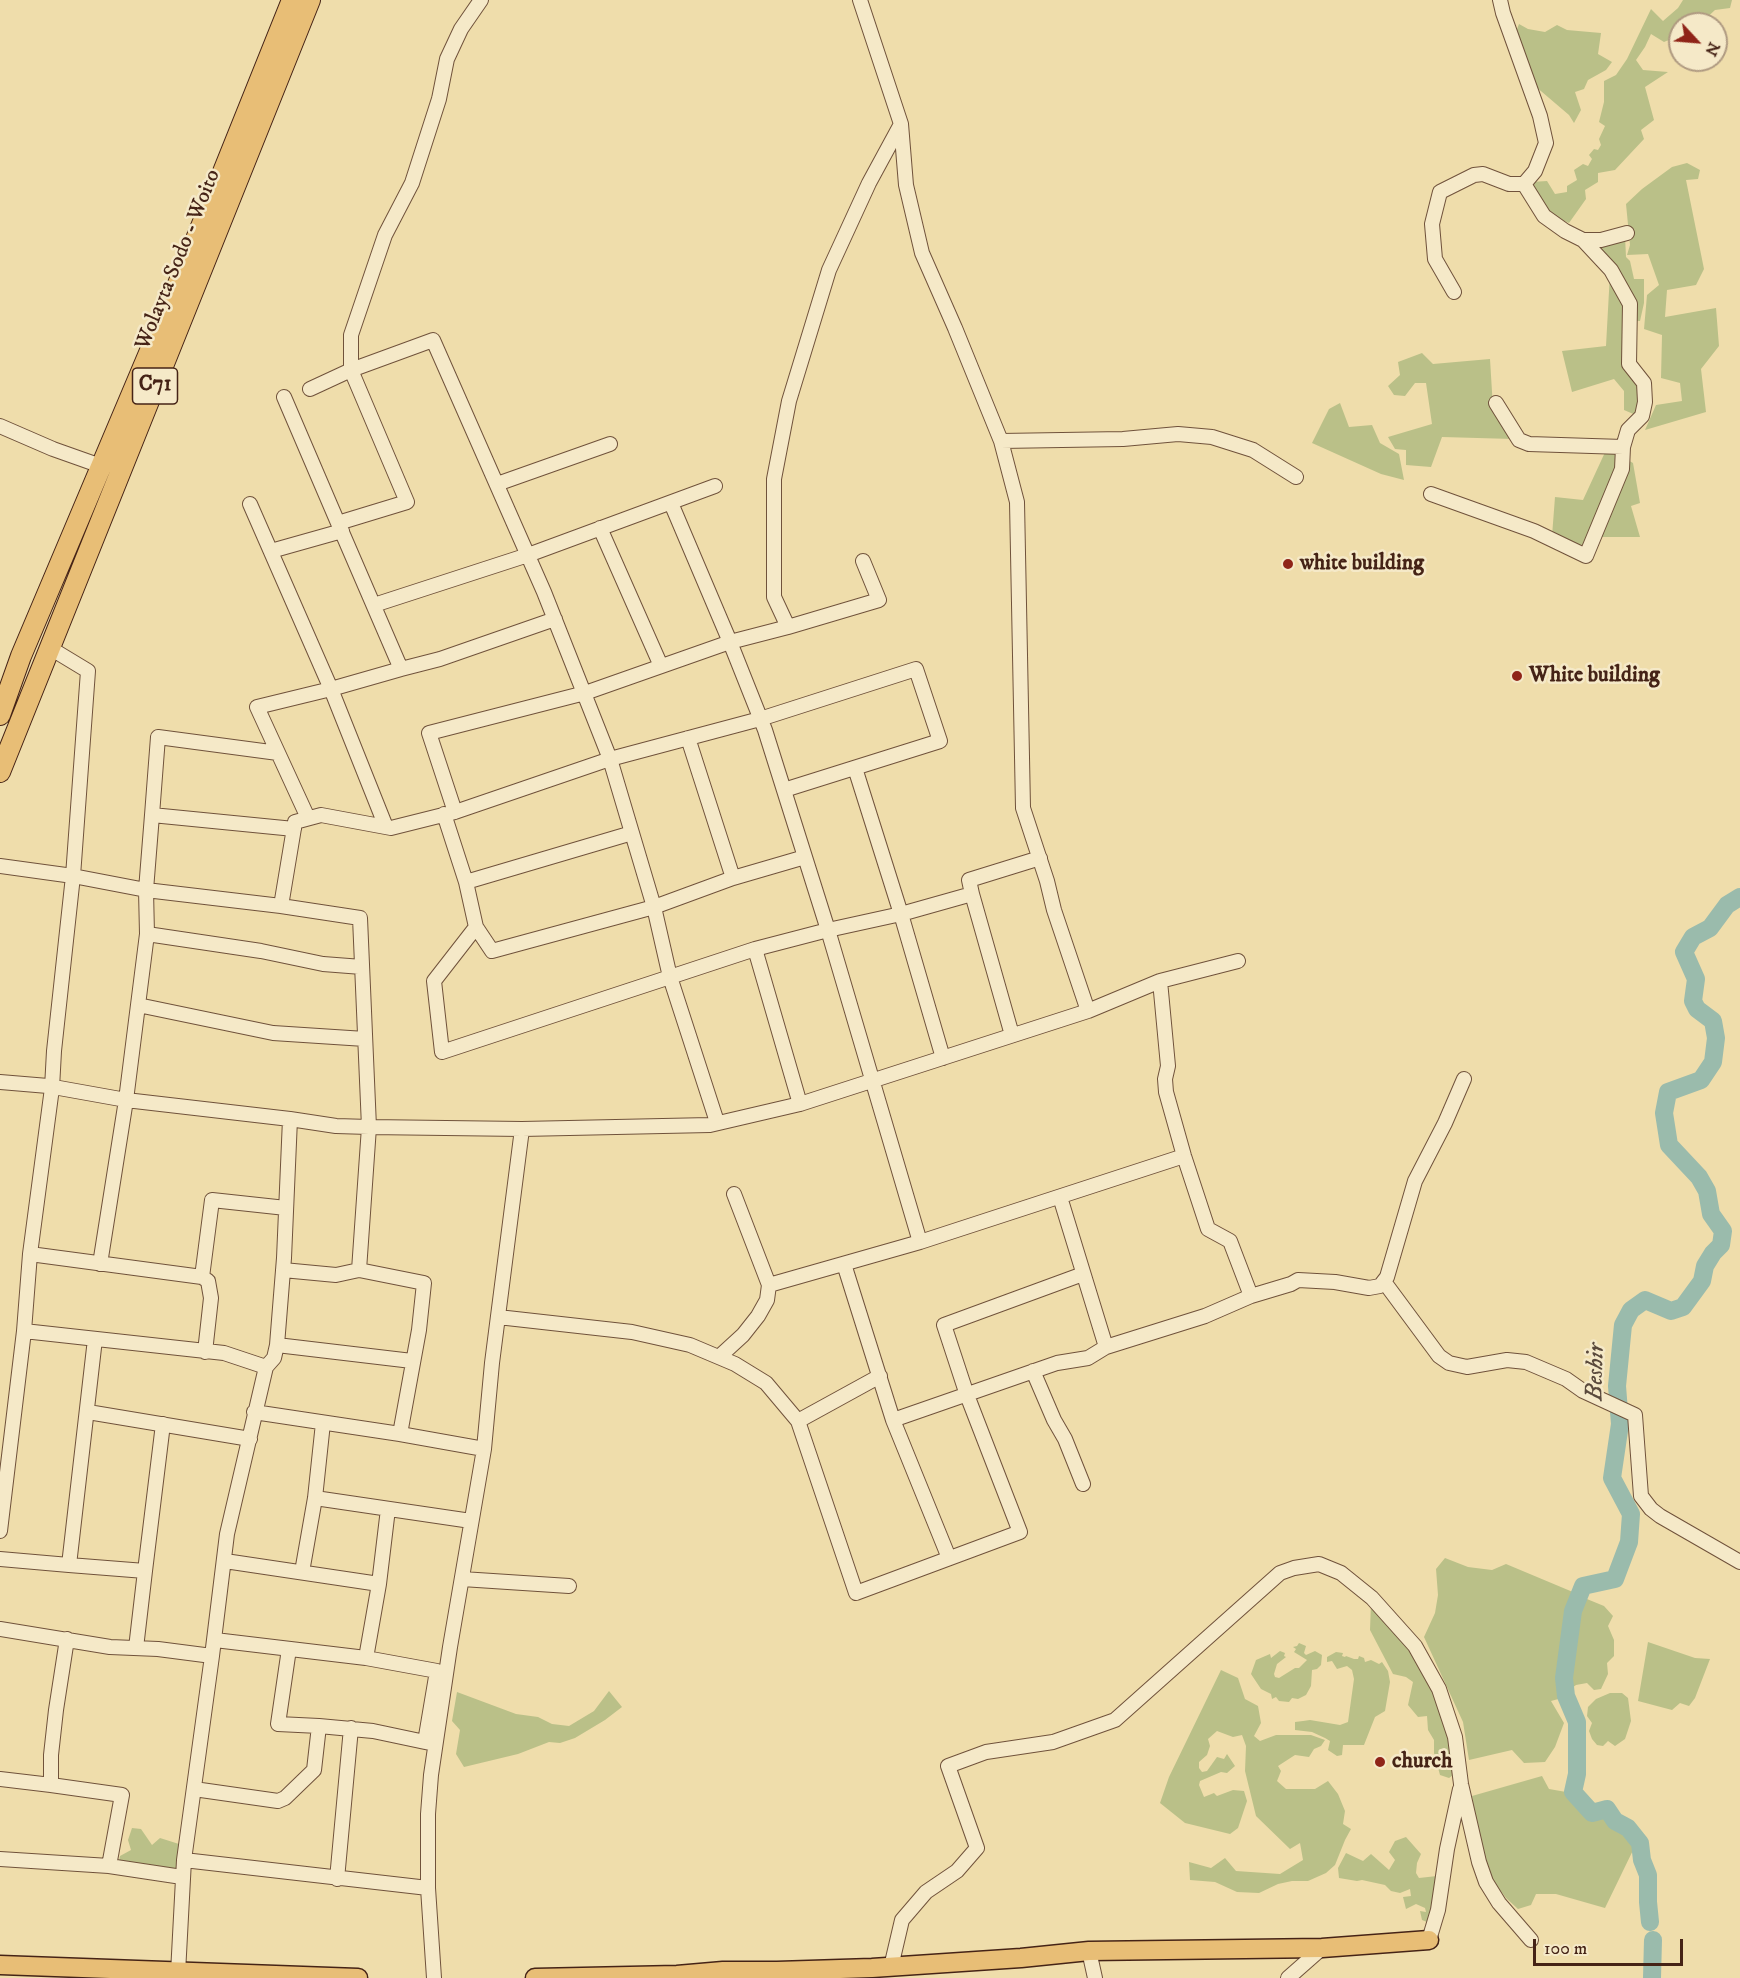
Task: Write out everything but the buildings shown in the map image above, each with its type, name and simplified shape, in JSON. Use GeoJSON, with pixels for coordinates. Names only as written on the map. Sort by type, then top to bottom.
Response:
{"type":"FeatureCollection","features":[{"type":"Feature","properties":{"kind":"highway","name":"Wolayta Sodo - Woito"},"geometry":{"type":"LineString","coordinates":[[0,715],[21,656],[174,294],[292,0]]}},
{"type":"Feature","properties":{"kind":"highway","name":"Wolayta Sodo - Woito"},"geometry":{"type":"LineString","coordinates":[[0,772],[309,0]]}},
{"type":"Feature","properties":{"kind":"highway"},"geometry":{"type":"LineString","coordinates":[[45,599],[66,608]]}},
{"type":"Feature","properties":{"kind":"main road"},"geometry":{"type":"LineString","coordinates":[[535,1978],[859,1973],[891,1967],[913,1972],[1089,1951],[1322,1948],[1429,1940]]}},
{"type":"Feature","properties":{"kind":"main road"},"geometry":{"type":"LineString","coordinates":[[12,1972],[178,1973],[358,1978]]}},
{"type":"Feature","properties":{"kind":"street"},"geometry":{"type":"LineString","coordinates":[[271,551],[407,502],[351,370],[351,335],[385,235],[412,183],[439,99],[447,59],[460,29],[481,0]]}},
{"type":"Feature","properties":{"kind":"street"},"geometry":{"type":"LineString","coordinates":[[860,0],[901,124],[906,185],[922,253],[1001,441],[1017,502],[1023,808],[1054,910],[1089,1011]]}},
{"type":"Feature","properties":{"kind":"street"},"geometry":{"type":"LineString","coordinates":[[1454,292],[1435,259],[1432,224],[1440,192],[1474,175],[1483,174],[1509,184],[1524,184],[1535,171],[1546,143],[1540,116],[1500,0]]}},
{"type":"Feature","properties":{"kind":"street"},"geometry":{"type":"LineString","coordinates":[[788,627],[774,597],[774,479],[789,401],[829,270],[869,183],[901,124]]}},
{"type":"Feature","properties":{"kind":"street"},"geometry":{"type":"LineString","coordinates":[[1431,494],[1534,531],[1586,556],[1622,469],[1623,447],[1628,430],[1642,416],[1645,402],[1644,383],[1629,364],[1630,303],[1611,270],[1583,240],[1544,216],[1524,184]]}},
{"type":"Feature","properties":{"kind":"street"},"geometry":{"type":"LineString","coordinates":[[1583,240],[1601,240],[1627,233]]}},
{"type":"Feature","properties":{"kind":"street"},"geometry":{"type":"LineString","coordinates":[[310,389],[351,370],[434,340],[528,555],[610,759],[654,907],[670,977],[717,1122]]}},
{"type":"Feature","properties":{"kind":"street"},"geometry":{"type":"LineString","coordinates":[[284,398],[401,669]]}},
{"type":"Feature","properties":{"kind":"street"},"geometry":{"type":"LineString","coordinates":[[1496,403],[1519,440],[1529,444],[1623,447]]}},
{"type":"Feature","properties":{"kind":"street"},"geometry":{"type":"LineString","coordinates":[[0,426],[53,449],[101,466]]}},
{"type":"Feature","properties":{"kind":"street"},"geometry":{"type":"LineString","coordinates":[[1001,441],[1124,439],[1178,434],[1212,437],[1253,450],[1296,477]]}},
{"type":"Feature","properties":{"kind":"street"},"geometry":{"type":"LineString","coordinates":[[497,484],[610,444]]}},
{"type":"Feature","properties":{"kind":"street"},"geometry":{"type":"LineString","coordinates":[[374,605],[528,555],[715,486]]}},
{"type":"Feature","properties":{"kind":"street"},"geometry":{"type":"LineString","coordinates":[[671,503],[730,642],[784,790],[920,1242]]}},
{"type":"Feature","properties":{"kind":"street"},"geometry":{"type":"LineString","coordinates":[[250,504],[331,689],[386,827]]}},
{"type":"Feature","properties":{"kind":"street"},"geometry":{"type":"LineString","coordinates":[[600,528],[661,666]]}},
{"type":"Feature","properties":{"kind":"street"},"geometry":{"type":"LineString","coordinates":[[805,857],[733,878],[654,907],[492,951],[476,927],[429,733],[585,693],[730,642],[879,600],[863,561]]}},
{"type":"Feature","properties":{"kind":"street"},"geometry":{"type":"LineString","coordinates":[[308,818],[257,708],[440,659],[555,620]]}},
{"type":"Feature","properties":{"kind":"street"},"geometry":{"type":"LineString","coordinates":[[0,1532],[24,1331],[30,1254],[52,1088],[73,876],[84,698],[88,671],[50,648]]}},
{"type":"Feature","properties":{"kind":"street"},"geometry":{"type":"LineString","coordinates":[[281,906],[295,822],[321,815],[391,828],[450,813],[610,759],[760,719],[916,669],[940,741],[784,790]]}},
{"type":"Feature","properties":{"kind":"street"},"geometry":{"type":"LineString","coordinates":[[100,1264],[126,1100],[147,933],[146,890],[158,737],[278,753]]}},
{"type":"Feature","properties":{"kind":"street"},"geometry":{"type":"LineString","coordinates":[[688,738],[733,878]]}},
{"type":"Feature","properties":{"kind":"street"},"geometry":{"type":"LineString","coordinates":[[855,768],[943,1058]]}},
{"type":"Feature","properties":{"kind":"street"},"geometry":{"type":"LineString","coordinates":[[152,815],[294,829]]}},
{"type":"Feature","properties":{"kind":"street"},"geometry":{"type":"LineString","coordinates":[[466,882],[632,833]]}},
{"type":"Feature","properties":{"kind":"street"},"geometry":{"type":"LineString","coordinates":[[1012,1035],[969,880],[1040,858]]}},
{"type":"Feature","properties":{"kind":"street"},"geometry":{"type":"LineString","coordinates":[[0,866],[73,876],[146,890],[360,918],[369,1127],[358,1270]]}},
{"type":"Feature","properties":{"kind":"street"},"geometry":{"type":"LineString","coordinates":[[476,927],[434,981],[442,1052],[755,949],[901,914],[972,894]]}},
{"type":"Feature","properties":{"kind":"street"},"geometry":{"type":"LineString","coordinates":[[147,933],[261,951],[323,964],[362,967]]}},
{"type":"Feature","properties":{"kind":"street"},"geometry":{"type":"LineString","coordinates":[[755,949],[800,1104]]}},
{"type":"Feature","properties":{"kind":"street"},"geometry":{"type":"LineString","coordinates":[[0,1082],[48,1086],[126,1100],[336,1126],[522,1129],[710,1125],[800,1104],[1089,1011],[1160,981],[1238,961]]}},
{"type":"Feature","properties":{"kind":"street"},"geometry":{"type":"LineString","coordinates":[[1160,981],[1168,1066],[1165,1079],[1166,1092],[1184,1156],[1208,1229],[1230,1241],[1251,1296]]}},
{"type":"Feature","properties":{"kind":"street"},"geometry":{"type":"LineString","coordinates":[[138,1005],[273,1033],[365,1038]]}},
{"type":"Feature","properties":{"kind":"street"},"geometry":{"type":"LineString","coordinates":[[894,1420],[1057,1363],[1088,1358],[1106,1347],[1205,1316],[1251,1296],[1266,1293],[1298,1280],[1335,1282],[1369,1288],[1380,1286],[1385,1282],[1415,1181],[1445,1124],[1464,1079]]}},
{"type":"Feature","properties":{"kind":"street"},"geometry":{"type":"LineString","coordinates":[[178,1973],[183,1905],[182,1877],[227,1534],[266,1366],[274,1358],[277,1345],[290,1119]]}},
{"type":"Feature","properties":{"kind":"street"},"geometry":{"type":"LineString","coordinates":[[430,1743],[462,1579],[484,1449],[522,1129]]}},
{"type":"Feature","properties":{"kind":"street"},"geometry":{"type":"LineString","coordinates":[[769,1285],[920,1242],[1184,1156]]}},
{"type":"Feature","properties":{"kind":"street"},"geometry":{"type":"LineString","coordinates":[[719,1357],[743,1335],[758,1316],[767,1300],[769,1285],[734,1194]]}},
{"type":"Feature","properties":{"kind":"street"},"geometry":{"type":"LineString","coordinates":[[1060,1197],[1106,1347]]}},
{"type":"Feature","properties":{"kind":"street"},"geometry":{"type":"LineString","coordinates":[[202,1276],[212,1200],[286,1208]]}},
{"type":"Feature","properties":{"kind":"street"},"geometry":{"type":"LineString","coordinates":[[30,1254],[202,1276],[208,1281],[212,1298],[206,1352]]}},
{"type":"Feature","properties":{"kind":"street"},"geometry":{"type":"LineString","coordinates":[[844,1264],[894,1420],[949,1558]]}},
{"type":"Feature","properties":{"kind":"street"},"geometry":{"type":"LineString","coordinates":[[283,1270],[336,1275],[358,1270],[424,1283],[419,1330],[400,1434]]}},
{"type":"Feature","properties":{"kind":"street"},"geometry":{"type":"LineString","coordinates":[[498,1317],[632,1332],[690,1345],[735,1364],[766,1383],[798,1421],[856,1593],[1020,1532],[967,1395],[944,1325],[1083,1274]]}},
{"type":"Feature","properties":{"kind":"street"},"geometry":{"type":"LineString","coordinates":[[1385,1282],[1439,1356],[1449,1363],[1467,1367],[1507,1360],[1526,1362],[1566,1379],[1583,1391],[1635,1415],[1641,1496],[1660,1516],[1740,1562]]}},
{"type":"Feature","properties":{"kind":"street"},"geometry":{"type":"LineString","coordinates":[[24,1331],[224,1353],[266,1366]]}},
{"type":"Feature","properties":{"kind":"street"},"geometry":{"type":"LineString","coordinates":[[69,1565],[95,1339]]}},
{"type":"Feature","properties":{"kind":"street"},"geometry":{"type":"LineString","coordinates":[[277,1345],[412,1361]]}},
{"type":"Feature","properties":{"kind":"street"},"geometry":{"type":"LineString","coordinates":[[1033,1371],[1083,1484]]}},
{"type":"Feature","properties":{"kind":"street"},"geometry":{"type":"LineString","coordinates":[[798,1421],[880,1376]]}},
{"type":"Feature","properties":{"kind":"street"},"geometry":{"type":"LineString","coordinates":[[88,1412],[250,1439]]}},
{"type":"Feature","properties":{"kind":"street"},"geometry":{"type":"LineString","coordinates":[[254,1412],[484,1449]]}},
{"type":"Feature","properties":{"kind":"street"},"geometry":{"type":"LineString","coordinates":[[302,1572],[315,1498],[323,1423]]}},
{"type":"Feature","properties":{"kind":"street"},"geometry":{"type":"LineString","coordinates":[[136,1648],[164,1424]]}},
{"type":"Feature","properties":{"kind":"street"},"geometry":{"type":"LineString","coordinates":[[315,1498],[471,1521]]}},
{"type":"Feature","properties":{"kind":"street"},"geometry":{"type":"LineString","coordinates":[[366,1658],[379,1584],[388,1509]]}},
{"type":"Feature","properties":{"kind":"street"},"geometry":{"type":"LineString","coordinates":[[0,1558],[145,1571]]}},
{"type":"Feature","properties":{"kind":"street"},"geometry":{"type":"LineString","coordinates":[[225,1561],[379,1584]]}},
{"type":"Feature","properties":{"kind":"street"},"geometry":{"type":"LineString","coordinates":[[891,1967],[902,1920],[926,1892],[957,1871],[976,1848],[948,1766],[987,1752],[1053,1742],[1115,1720],[1280,1573],[1319,1564],[1341,1573],[1372,1598],[1415,1646],[1439,1689],[1455,1737],[1461,1784],[1479,1862],[1486,1882],[1499,1903],[1531,1940]]}},
{"type":"Feature","properties":{"kind":"street"},"geometry":{"type":"LineString","coordinates":[[462,1579],[568,1586]]}},
{"type":"Feature","properties":{"kind":"street"},"geometry":{"type":"LineString","coordinates":[[0,1629],[110,1647],[212,1656]]}},
{"type":"Feature","properties":{"kind":"street"},"geometry":{"type":"LineString","coordinates":[[51,1785],[52,1744],[67,1639]]}},
{"type":"Feature","properties":{"kind":"street"},"geometry":{"type":"LineString","coordinates":[[214,1640],[366,1658],[437,1671],[430,1743],[428,1814],[428,1888],[434,1978]]}},
{"type":"Feature","properties":{"kind":"street"},"geometry":{"type":"LineString","coordinates":[[289,1649],[278,1724],[351,1728],[430,1743]]}},
{"type":"Feature","properties":{"kind":"street"},"geometry":{"type":"LineString","coordinates":[[194,1789],[278,1801],[285,1798],[314,1770],[319,1726]]}},
{"type":"Feature","properties":{"kind":"street"},"geometry":{"type":"LineString","coordinates":[[337,1879],[351,1728]]}},
{"type":"Feature","properties":{"kind":"street"},"geometry":{"type":"LineString","coordinates":[[0,1779],[122,1795],[109,1866]]}},
{"type":"Feature","properties":{"kind":"street"},"geometry":{"type":"LineString","coordinates":[[1429,1940],[1438,1910],[1447,1849],[1461,1784]]}},
{"type":"Feature","properties":{"kind":"street"},"geometry":{"type":"LineString","coordinates":[[0,1859],[109,1866],[182,1877]]}},
{"type":"Feature","properties":{"kind":"street"},"geometry":{"type":"LineString","coordinates":[[184,1860],[428,1888]]}},
{"type":"Feature","properties":{"kind":"street"},"geometry":{"type":"LineString","coordinates":[[1288,1978],[1322,1948]]}},
{"type":"Feature","properties":{"kind":"street"},"geometry":{"type":"LineString","coordinates":[[1089,1951],[1095,1978]]}},
{"type":"Feature","properties":{"kind":"green space"},"geometry":{"type":"Polygon","coordinates":[[[1683,0],[1732,0],[1730,8],[1713,12],[1673,12],[1683,0]]]}},
{"type":"Feature","properties":{"kind":"green space"},"geometry":{"type":"Polygon","coordinates":[[[1651,9],[1663,21],[1668,17],[1668,40],[1664,42],[1651,34],[1636,60],[1643,70],[1668,72],[1645,87],[1654,120],[1641,130],[1644,139],[1615,170],[1598,173],[1598,182],[1585,190],[1586,199],[1569,223],[1546,213],[1529,191],[1531,182],[1547,181],[1555,194],[1567,192],[1567,186],[1577,180],[1574,170],[1583,164],[1588,166],[1592,159],[1589,155],[1594,149],[1598,150],[1601,145],[1599,139],[1605,126],[1599,122],[1604,102],[1604,81],[1616,75],[1627,59],[1651,9]]]}},
{"type":"Feature","properties":{"kind":"green space"},"geometry":{"type":"Polygon","coordinates":[[[1519,24],[1528,29],[1545,32],[1557,25],[1567,30],[1601,33],[1598,54],[1612,62],[1606,70],[1588,80],[1584,89],[1575,92],[1581,110],[1574,123],[1569,115],[1535,86],[1514,37],[1519,24]]]}},
{"type":"Feature","properties":{"kind":"green space"},"geometry":{"type":"Polygon","coordinates":[[[1687,163],[1700,170],[1698,179],[1686,180],[1704,269],[1696,285],[1667,290],[1665,317],[1716,308],[1719,346],[1701,369],[1706,412],[1645,430],[1656,405],[1682,401],[1680,383],[1661,378],[1662,335],[1644,329],[1647,295],[1659,285],[1648,254],[1627,255],[1630,245],[1626,204],[1672,167],[1687,163]]]}},
{"type":"Feature","properties":{"kind":"green space"},"geometry":{"type":"Polygon","coordinates":[[[1625,236],[1626,257],[1630,261],[1634,279],[1644,279],[1644,303],[1640,321],[1634,321],[1589,243],[1625,236]]]}},
{"type":"Feature","properties":{"kind":"green space"},"geometry":{"type":"Polygon","coordinates":[[[1610,273],[1627,306],[1625,371],[1640,385],[1638,416],[1624,410],[1624,391],[1614,379],[1572,392],[1562,351],[1606,346],[1610,273]]]}},
{"type":"Feature","properties":{"kind":"green space"},"geometry":{"type":"Polygon","coordinates":[[[1422,353],[1433,364],[1490,359],[1493,408],[1513,439],[1442,437],[1431,467],[1406,465],[1406,450],[1395,449],[1388,437],[1432,424],[1426,383],[1415,383],[1405,396],[1394,395],[1388,386],[1400,375],[1398,362],[1422,353]]]}},
{"type":"Feature","properties":{"kind":"green space"},"geometry":{"type":"Polygon","coordinates":[[[1340,403],[1349,427],[1372,425],[1380,443],[1399,454],[1404,480],[1381,474],[1312,443],[1329,409],[1340,403]]]}},
{"type":"Feature","properties":{"kind":"green space"},"geometry":{"type":"Polygon","coordinates":[[[1607,448],[1620,449],[1621,468],[1585,552],[1552,536],[1555,497],[1583,500],[1607,448]]]}},
{"type":"Feature","properties":{"kind":"green space"},"geometry":{"type":"Polygon","coordinates":[[[1626,459],[1633,463],[1640,503],[1631,506],[1640,537],[1598,537],[1626,459]]]}},
{"type":"Feature","properties":{"kind":"green space"},"geometry":{"type":"Polygon","coordinates":[[[1445,1558],[1468,1567],[1492,1570],[1506,1564],[1580,1595],[1569,1611],[1562,1698],[1551,1701],[1564,1723],[1555,1747],[1545,1762],[1524,1763],[1512,1750],[1469,1760],[1463,1722],[1424,1637],[1435,1613],[1438,1595],[1436,1569],[1445,1558]]]}},
{"type":"Feature","properties":{"kind":"green space"},"geometry":{"type":"Polygon","coordinates":[[[1582,1597],[1604,1606],[1613,1616],[1608,1626],[1614,1640],[1614,1656],[1607,1663],[1608,1674],[1601,1689],[1594,1690],[1587,1683],[1576,1685],[1568,1691],[1566,1680],[1573,1620],[1582,1597]]]}},
{"type":"Feature","properties":{"kind":"green space"},"geometry":{"type":"Polygon","coordinates":[[[1371,1603],[1427,1671],[1459,1771],[1449,1778],[1440,1775],[1434,1753],[1434,1740],[1428,1730],[1427,1716],[1418,1717],[1408,1705],[1413,1682],[1406,1677],[1393,1674],[1370,1630],[1371,1603]]]}},
{"type":"Feature","properties":{"kind":"green space"},"geometry":{"type":"Polygon","coordinates":[[[1648,1642],[1695,1658],[1710,1659],[1695,1698],[1689,1706],[1680,1703],[1672,1710],[1638,1701],[1648,1642]]]}},
{"type":"Feature","properties":{"kind":"green space"},"geometry":{"type":"Polygon","coordinates":[[[1299,1643],[1306,1646],[1304,1653],[1306,1655],[1315,1651],[1322,1655],[1321,1665],[1312,1670],[1311,1686],[1306,1695],[1298,1699],[1292,1698],[1289,1702],[1279,1701],[1276,1697],[1272,1699],[1271,1694],[1261,1689],[1251,1674],[1256,1660],[1270,1654],[1271,1658],[1280,1651],[1285,1653],[1286,1657],[1277,1664],[1274,1674],[1279,1678],[1299,1668],[1307,1660],[1294,1652],[1296,1649],[1293,1647],[1299,1643]]]}},
{"type":"Feature","properties":{"kind":"green space"},"geometry":{"type":"Polygon","coordinates":[[[1336,1652],[1354,1659],[1358,1659],[1359,1656],[1364,1658],[1365,1662],[1371,1660],[1379,1664],[1382,1662],[1388,1671],[1390,1682],[1385,1711],[1375,1717],[1364,1745],[1343,1745],[1342,1755],[1337,1756],[1328,1750],[1330,1741],[1312,1732],[1295,1730],[1295,1722],[1310,1720],[1340,1725],[1348,1722],[1354,1679],[1352,1670],[1347,1666],[1337,1669],[1332,1661],[1327,1662],[1327,1657],[1336,1652]]]}},
{"type":"Feature","properties":{"kind":"green space"},"geometry":{"type":"Polygon","coordinates":[[[1221,1670],[1238,1678],[1245,1699],[1258,1706],[1261,1723],[1254,1736],[1260,1741],[1276,1735],[1311,1735],[1325,1740],[1321,1746],[1314,1749],[1309,1757],[1295,1755],[1278,1766],[1281,1771],[1277,1781],[1286,1789],[1315,1789],[1328,1781],[1338,1794],[1345,1811],[1343,1824],[1351,1829],[1335,1865],[1326,1873],[1308,1881],[1278,1884],[1259,1893],[1237,1892],[1215,1882],[1190,1880],[1189,1862],[1211,1868],[1225,1858],[1236,1871],[1280,1874],[1303,1860],[1300,1843],[1290,1849],[1256,1816],[1245,1771],[1246,1746],[1242,1735],[1233,1737],[1217,1731],[1208,1739],[1210,1746],[1207,1755],[1199,1762],[1202,1772],[1207,1771],[1217,1757],[1224,1759],[1227,1754],[1235,1766],[1227,1773],[1221,1772],[1200,1781],[1199,1785],[1204,1797],[1214,1793],[1217,1796],[1233,1790],[1244,1791],[1247,1801],[1238,1828],[1230,1834],[1185,1823],[1160,1803],[1169,1777],[1221,1670]]]}},
{"type":"Feature","properties":{"kind":"green space"},"geometry":{"type":"Polygon","coordinates":[[[609,1691],[622,1707],[575,1738],[560,1743],[549,1742],[518,1754],[464,1767],[456,1754],[460,1730],[452,1721],[457,1692],[516,1714],[538,1717],[552,1724],[569,1726],[594,1711],[609,1691]]]}},
{"type":"Feature","properties":{"kind":"green space"},"geometry":{"type":"Polygon","coordinates":[[[1610,1693],[1622,1693],[1628,1698],[1631,1721],[1625,1739],[1615,1746],[1608,1741],[1603,1746],[1597,1745],[1589,1731],[1592,1723],[1587,1716],[1588,1707],[1596,1699],[1610,1693]]]}},
{"type":"Feature","properties":{"kind":"green space"},"geometry":{"type":"Polygon","coordinates":[[[1542,1776],[1549,1789],[1572,1793],[1591,1815],[1606,1811],[1613,1822],[1629,1832],[1637,1842],[1605,1908],[1556,1894],[1536,1894],[1531,1905],[1518,1909],[1506,1898],[1489,1875],[1472,1796],[1542,1776]]]}},
{"type":"Feature","properties":{"kind":"green space"},"geometry":{"type":"Polygon","coordinates":[[[132,1828],[141,1829],[152,1845],[160,1838],[179,1844],[186,1850],[182,1873],[118,1866],[120,1856],[131,1850],[128,1840],[132,1828]]]}},
{"type":"Feature","properties":{"kind":"green space"},"geometry":{"type":"Polygon","coordinates":[[[1406,1837],[1421,1854],[1416,1873],[1419,1878],[1437,1876],[1433,1912],[1427,1922],[1422,1920],[1420,1911],[1426,1912],[1425,1908],[1416,1904],[1406,1909],[1403,1897],[1411,1896],[1410,1889],[1400,1893],[1391,1891],[1385,1885],[1339,1878],[1338,1868],[1346,1853],[1363,1861],[1371,1854],[1389,1870],[1395,1860],[1389,1852],[1395,1841],[1406,1837]]]}},
{"type":"Feature","properties":{"kind":"waterway","name":"Beshir"},"geometry":{"type":"LineString","coordinates":[[1650,1922],[1648,1875],[1642,1860],[1640,1843],[1628,1828],[1615,1821],[1607,1809],[1592,1813],[1573,1792],[1577,1774],[1577,1722],[1566,1696],[1564,1678],[1573,1611],[1583,1586],[1615,1579],[1629,1542],[1631,1514],[1612,1478],[1620,1424],[1617,1386],[1623,1325],[1631,1310],[1645,1300],[1671,1311],[1683,1307],[1702,1281],[1705,1266],[1721,1245],[1723,1231],[1711,1214],[1707,1191],[1699,1177],[1669,1145],[1664,1113],[1668,1092],[1701,1080],[1713,1062],[1716,1038],[1713,1021],[1697,1009],[1693,1001],[1696,979],[1684,952],[1693,937],[1710,928],[1727,905],[1740,897]]}},
{"type":"Feature","properties":{"kind":"waterway","name":"Beshir"},"geometry":{"type":"LineString","coordinates":[[1652,1978],[1653,1940]]}},
{"type":"Feature","properties":{"kind":"place","name":"white building"},"geometry":{"type":"Point","coordinates":[1288,564]}},
{"type":"Feature","properties":{"kind":"place","name":"White building"},"geometry":{"type":"Point","coordinates":[1517,676]}},
{"type":"Feature","properties":{"kind":"place","name":"church"},"geometry":{"type":"Point","coordinates":[1380,1762]}}]}
